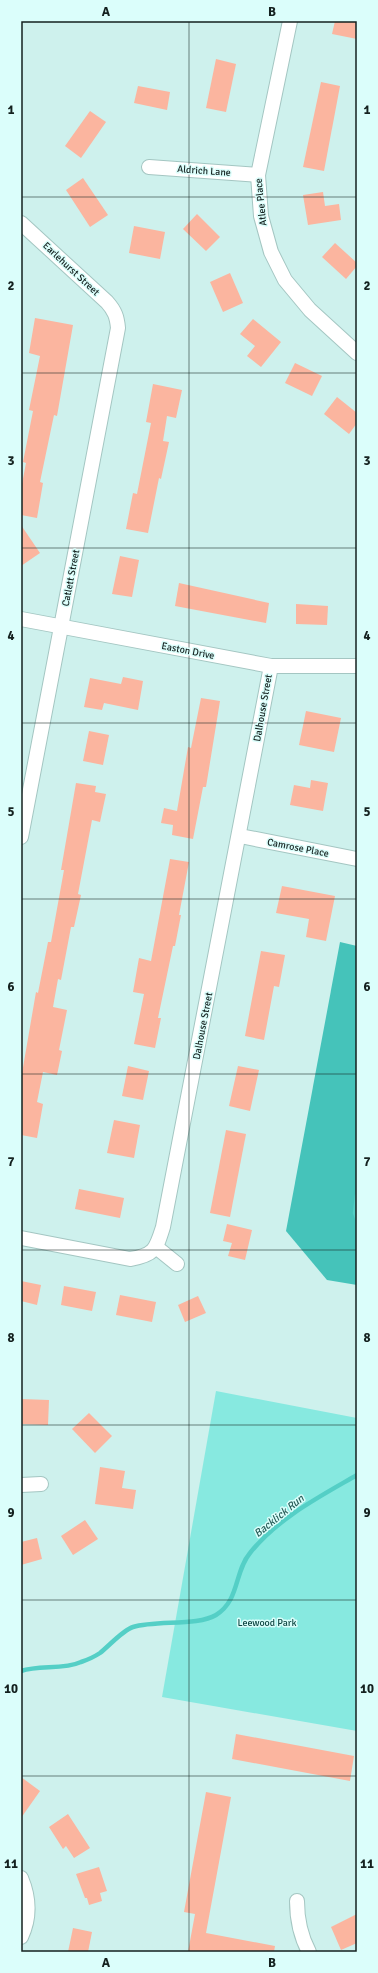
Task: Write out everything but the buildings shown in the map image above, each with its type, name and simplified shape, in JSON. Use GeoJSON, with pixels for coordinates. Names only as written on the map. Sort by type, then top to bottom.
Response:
{"type":"FeatureCollection","features":[{"type":"Feature","properties":{"kind":"street","name":"Atlee Place"},"geometry":{"type":"LineString","coordinates":[[290,21],[258,175],[261,216],[265,236],[277,266],[298,296],[357,353]]}},
{"type":"Feature","properties":{"kind":"street","name":"Aldrich Lane"},"geometry":{"type":"LineString","coordinates":[[149,167],[258,175]]}},
{"type":"Feature","properties":{"kind":"street","name":"Earlehurst Street"},"geometry":{"type":"LineString","coordinates":[[21,223],[107,302],[114,310],[118,318]]}},
{"type":"Feature","properties":{"kind":"street","name":"Catlett Street"},"geometry":{"type":"LineString","coordinates":[[21,837],[118,328],[118,318]]}},
{"type":"Feature","properties":{"kind":"street","name":"Easton Drive"},"geometry":{"type":"LineString","coordinates":[[21,619],[271,666],[357,666]]}},
{"type":"Feature","properties":{"kind":"street","name":"Dalhouse Street"},"geometry":{"type":"LineString","coordinates":[[156,1248],[163,1227],[240,836],[271,666]]}},
{"type":"Feature","properties":{"kind":"street","name":"Camrose Place"},"geometry":{"type":"LineString","coordinates":[[240,836],[357,859]]}},
{"type":"Feature","properties":{"kind":"street"},"geometry":{"type":"LineString","coordinates":[[21,1238],[130,1258],[143,1256],[156,1248],[177,1264]]}},
{"type":"Feature","properties":{"kind":"street"},"geometry":{"type":"LineString","coordinates":[[21,1485],[41,1484]]}},
{"type":"Feature","properties":{"kind":"street"},"geometry":{"type":"LineString","coordinates":[[21,1878],[28,1906],[26,1923],[21,1937]]}},
{"type":"Feature","properties":{"kind":"street"},"geometry":{"type":"LineString","coordinates":[[297,1902],[297,1920],[302,1938],[309,1952]]}},
{"type":"Feature","properties":{"kind":"green space","name":"Leewood Park"},"geometry":{"type":"Polygon","coordinates":[[[216,1391],[357,1418],[357,1731],[162,1697],[216,1391]]]}},
{"type":"Feature","properties":{"kind":"shaded area"},"geometry":{"type":"Polygon","coordinates":[[[340,942],[357,946],[357,1285],[327,1280],[286,1231],[340,942]]]}},
{"type":"Feature","properties":{"kind":"waterway","name":"Backlick Run"},"geometry":{"type":"LineString","coordinates":[[357,1196],[355,1213],[357,1218]]}},
{"type":"Feature","properties":{"kind":"waterway","name":"Backlick Run"},"geometry":{"type":"LineString","coordinates":[[21,1671],[36,1668],[67,1666],[86,1660],[100,1653],[133,1627],[199,1621],[216,1615],[224,1609],[229,1602],[241,1569],[250,1553],[273,1529],[300,1509],[357,1475]]}}]}
